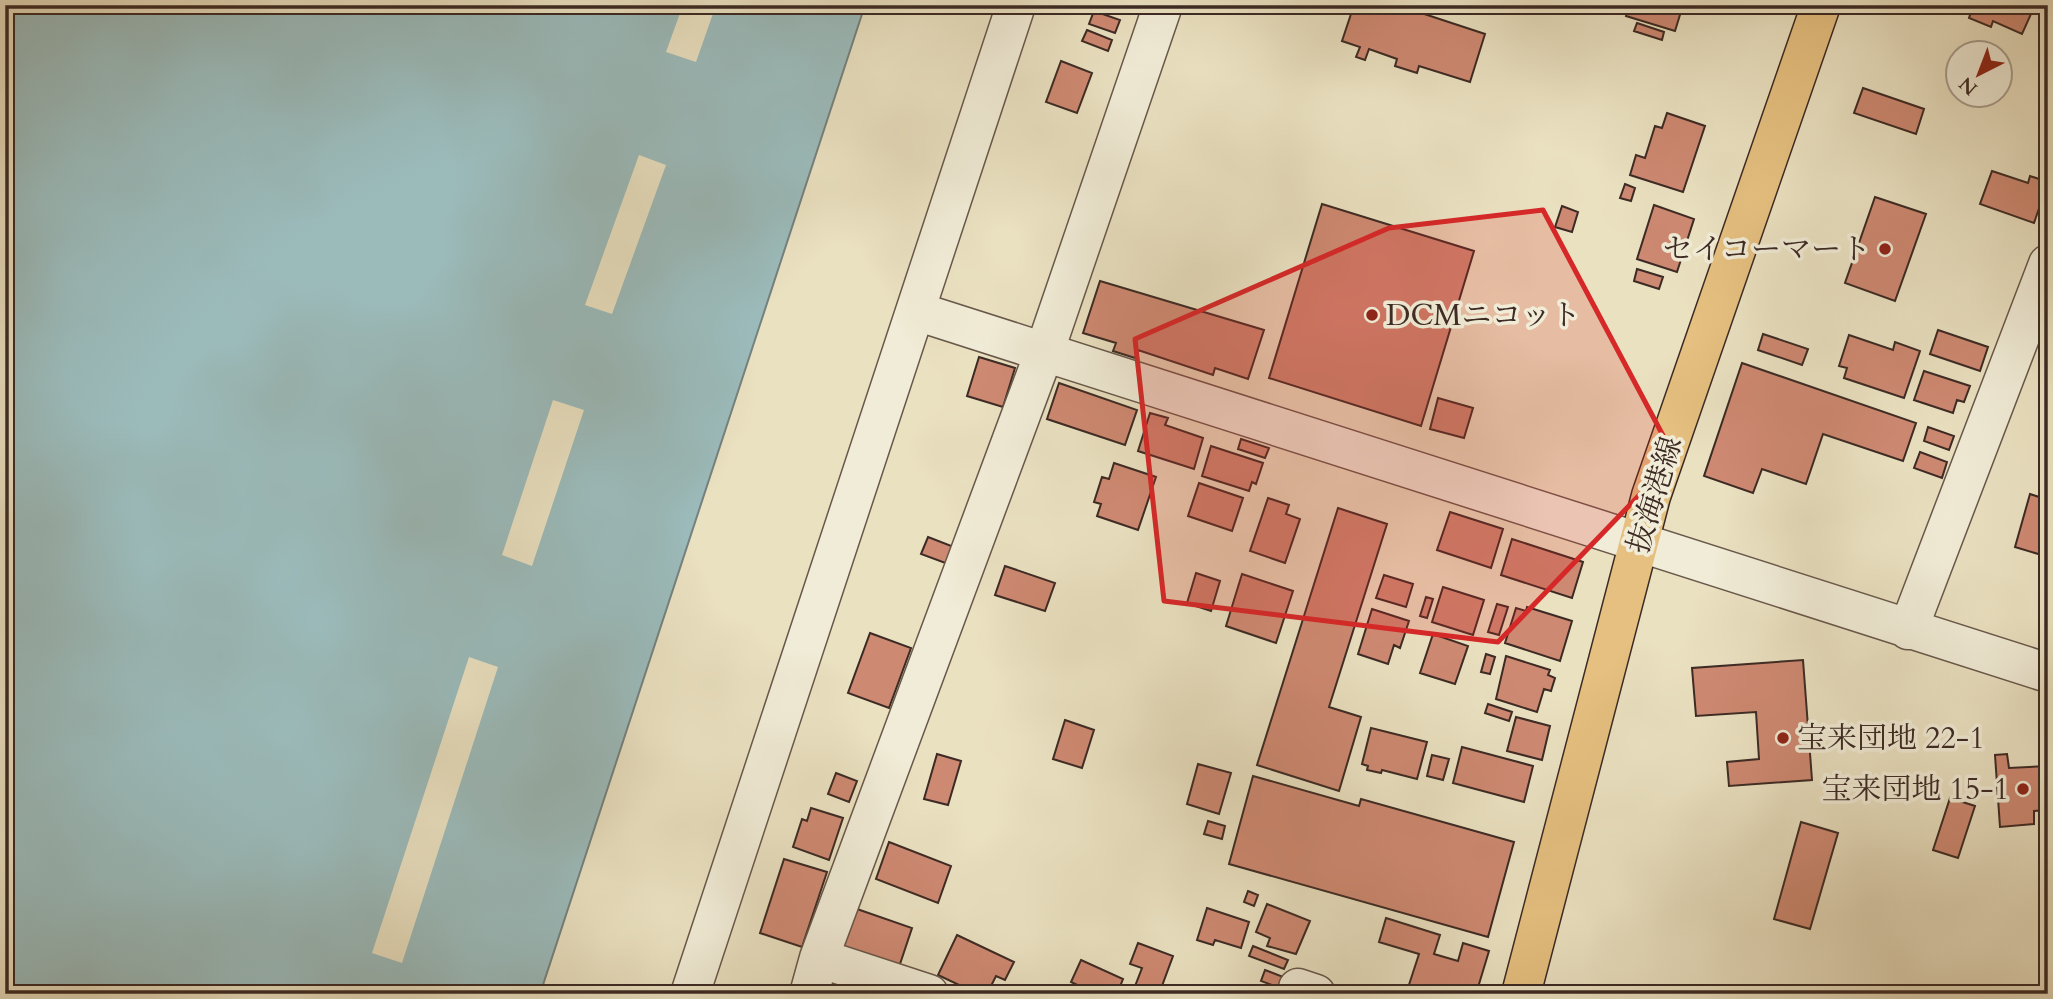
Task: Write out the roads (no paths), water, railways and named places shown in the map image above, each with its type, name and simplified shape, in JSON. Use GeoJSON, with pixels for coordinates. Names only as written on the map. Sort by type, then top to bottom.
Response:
{"type":"FeatureCollection","features":[{"type":"Feature","properties":{"kind":"main road","name":"抜海港線"},"geometry":{"type":"LineString","coordinates":[[1521,994],[1651,496],[1821,5]]}},
{"type":"Feature","properties":{"kind":"street"},"geometry":{"type":"LineString","coordinates":[[690,994],[1016,5]]}},
{"type":"Feature","properties":{"kind":"street"},"geometry":{"type":"LineString","coordinates":[[929,994],[814,976],[1044,354],[1163,5]]}},
{"type":"Feature","properties":{"kind":"street"},"geometry":{"type":"LineString","coordinates":[[1908,630],[2048,264]]}},
{"type":"Feature","properties":{"kind":"street"},"geometry":{"type":"LineString","coordinates":[[916,311],[2048,673]]}},
{"type":"Feature","properties":{"kind":"water"},"geometry":{"type":"Polygon","coordinates":[[[5,5],[865,5],[540,994],[5,994],[5,5]]]}},
{"type":"Feature","properties":{"kind":"place","name":"セイコーマート"},"geometry":{"type":"Point","coordinates":[1885,249]}},
{"type":"Feature","properties":{"kind":"place","name":"DCMニコット"},"geometry":{"type":"Point","coordinates":[1372,315]}},
{"type":"Feature","properties":{"kind":"place","name":"宝来団地 22-1"},"geometry":{"type":"Point","coordinates":[1783,738]}},
{"type":"Feature","properties":{"kind":"place","name":"宝来団地 15-1"},"geometry":{"type":"Point","coordinates":[2023,789]}}]}
